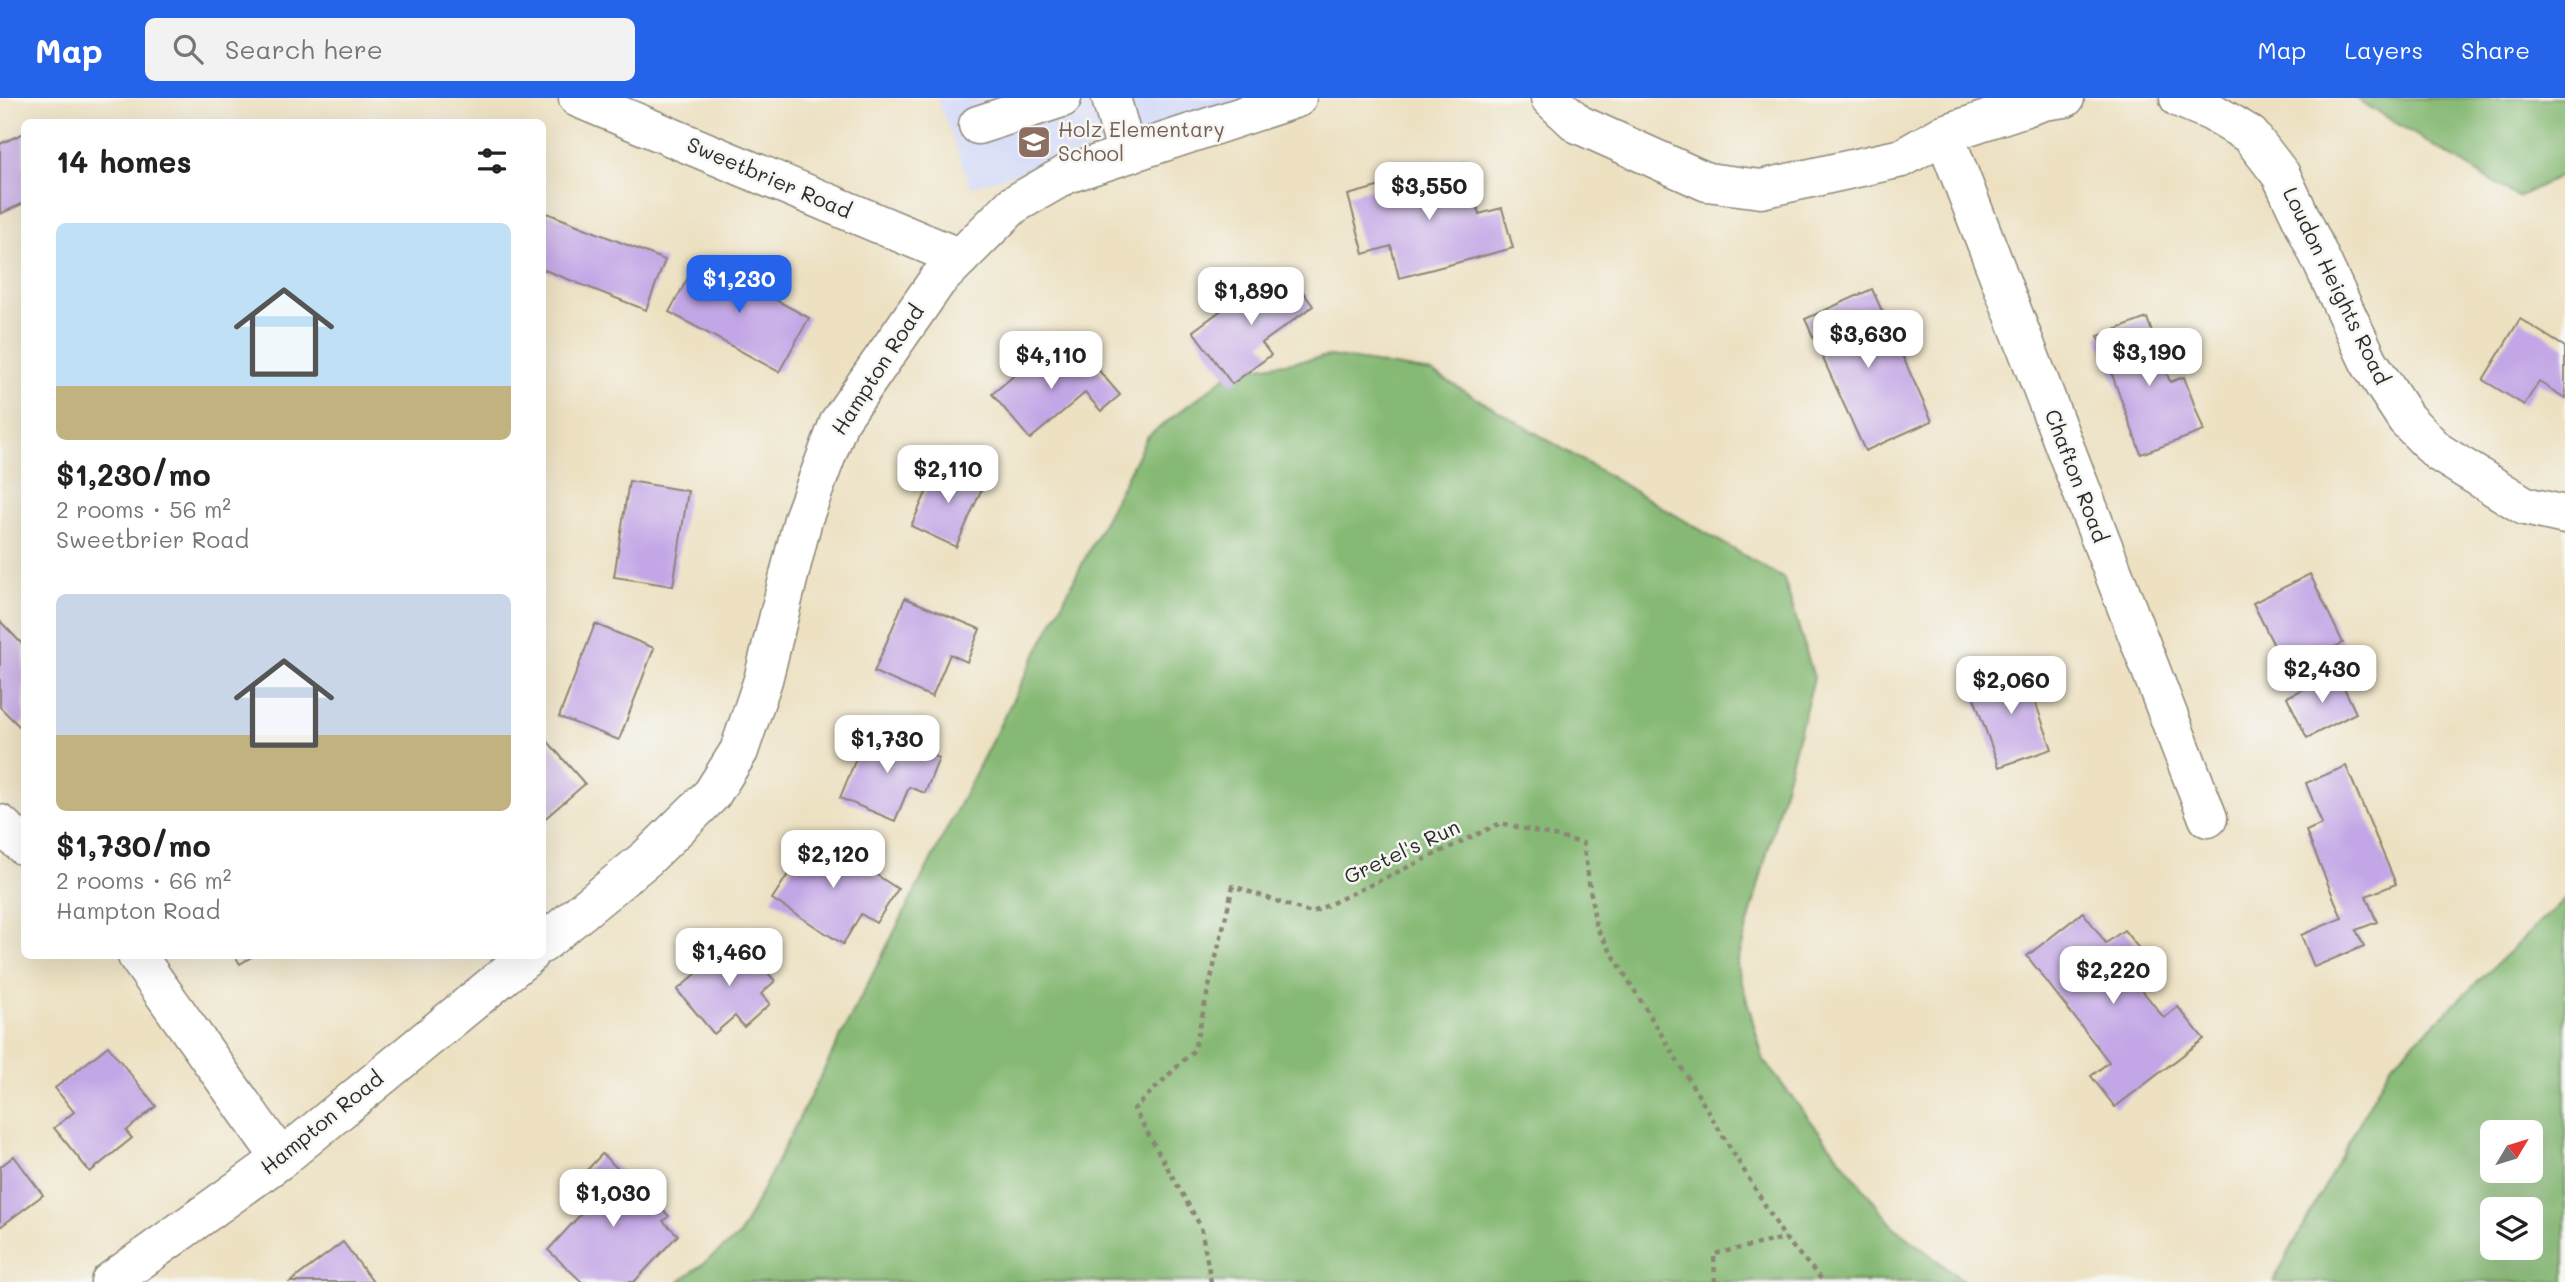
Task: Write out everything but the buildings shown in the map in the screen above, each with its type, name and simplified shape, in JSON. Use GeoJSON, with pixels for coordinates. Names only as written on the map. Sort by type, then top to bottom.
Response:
{"type":"FeatureCollection","features":[{"type":"Feature","properties":{"kind":"street","name":"Sweetbrier Road"},"geometry":{"type":"LineString","coordinates":[[578,98],[960,258]]}},
{"type":"Feature","properties":{"kind":"street"},"geometry":{"type":"LineString","coordinates":[[978,125],[1062,98]]}},
{"type":"Feature","properties":{"kind":"street"},"geometry":{"type":"LineString","coordinates":[[1111,98],[1127,154]]}},
{"type":"Feature","properties":{"kind":"street","name":"Hampton Road"},"geometry":{"type":"LineString","coordinates":[[546,941],[647,858],[712,794],[739,751],[763,680],[803,519],[839,422],[937,281],[1013,205],[1067,174],[1297,98]]}},
{"type":"Feature","properties":{"kind":"street"},"geometry":{"type":"LineString","coordinates":[[1550,98],[1578,124],[1707,182],[1761,189],[1902,158],[1944,134],[2043,101],[2065,98]]}},
{"type":"Feature","properties":{"kind":"street","name":"Loudon Heights Road"},"geometry":{"type":"LineString","coordinates":[[2179,98],[2212,112],[2250,135],[2281,175],[2369,362],[2406,419],[2438,452],[2525,506],[2565,515]]}},
{"type":"Feature","properties":{"kind":"street","name":"Chafton Road"},"geometry":{"type":"LineString","coordinates":[[1944,134],[2208,818]]}},
{"type":"Feature","properties":{"kind":"street"},"geometry":{"type":"LineString","coordinates":[[0,824],[21,843]]}},
{"type":"Feature","properties":{"kind":"street"},"geometry":{"type":"LineString","coordinates":[[139,959],[281,1159]]}},
{"type":"Feature","properties":{"kind":"street","name":"Hampton Road"},"geometry":{"type":"LineString","coordinates":[[110,1282],[281,1159],[524,959]]}},
{"type":"Feature","properties":{"kind":"path","name":"Gretel's Run"},"geometry":{"type":"LineString","coordinates":[[1211,1282],[1201,1227],[1133,1109],[1194,1050],[1233,886],[1311,912],[1501,823],[1583,843],[1597,927],[1785,1238]]}},
{"type":"Feature","properties":{"kind":"path"},"geometry":{"type":"LineString","coordinates":[[1715,1282],[1714,1254],[1785,1238],[1824,1282]]}},
{"type":"Feature","properties":{"kind":"shaded area","name":"Holz Elementary School"},"geometry":{"type":"Polygon","coordinates":[[[937,98],[1259,98],[971,187],[937,98]]]}},
{"type":"Feature","properties":{"kind":"green space"},"geometry":{"type":"Polygon","coordinates":[[[2355,98],[2565,98],[2565,174],[2518,197],[2355,98]]]}},
{"type":"Feature","properties":{"kind":"green space"},"geometry":{"type":"Polygon","coordinates":[[[1330,356],[1432,372],[1784,579],[1814,678],[1737,965],[1764,1061],[1894,1227],[1965,1282],[679,1282],[739,1236],[1147,437],[1233,371],[1330,356]]]}},
{"type":"Feature","properties":{"kind":"green space"},"geometry":{"type":"Polygon","coordinates":[[[2565,898],[2565,1282],[2273,1282],[2390,1066],[2565,898]]]}},
{"type":"Feature","properties":{"kind":"place","name":"Holz Elementary School"},"geometry":{"type":"Point","coordinates":[1034,142]}}]}
